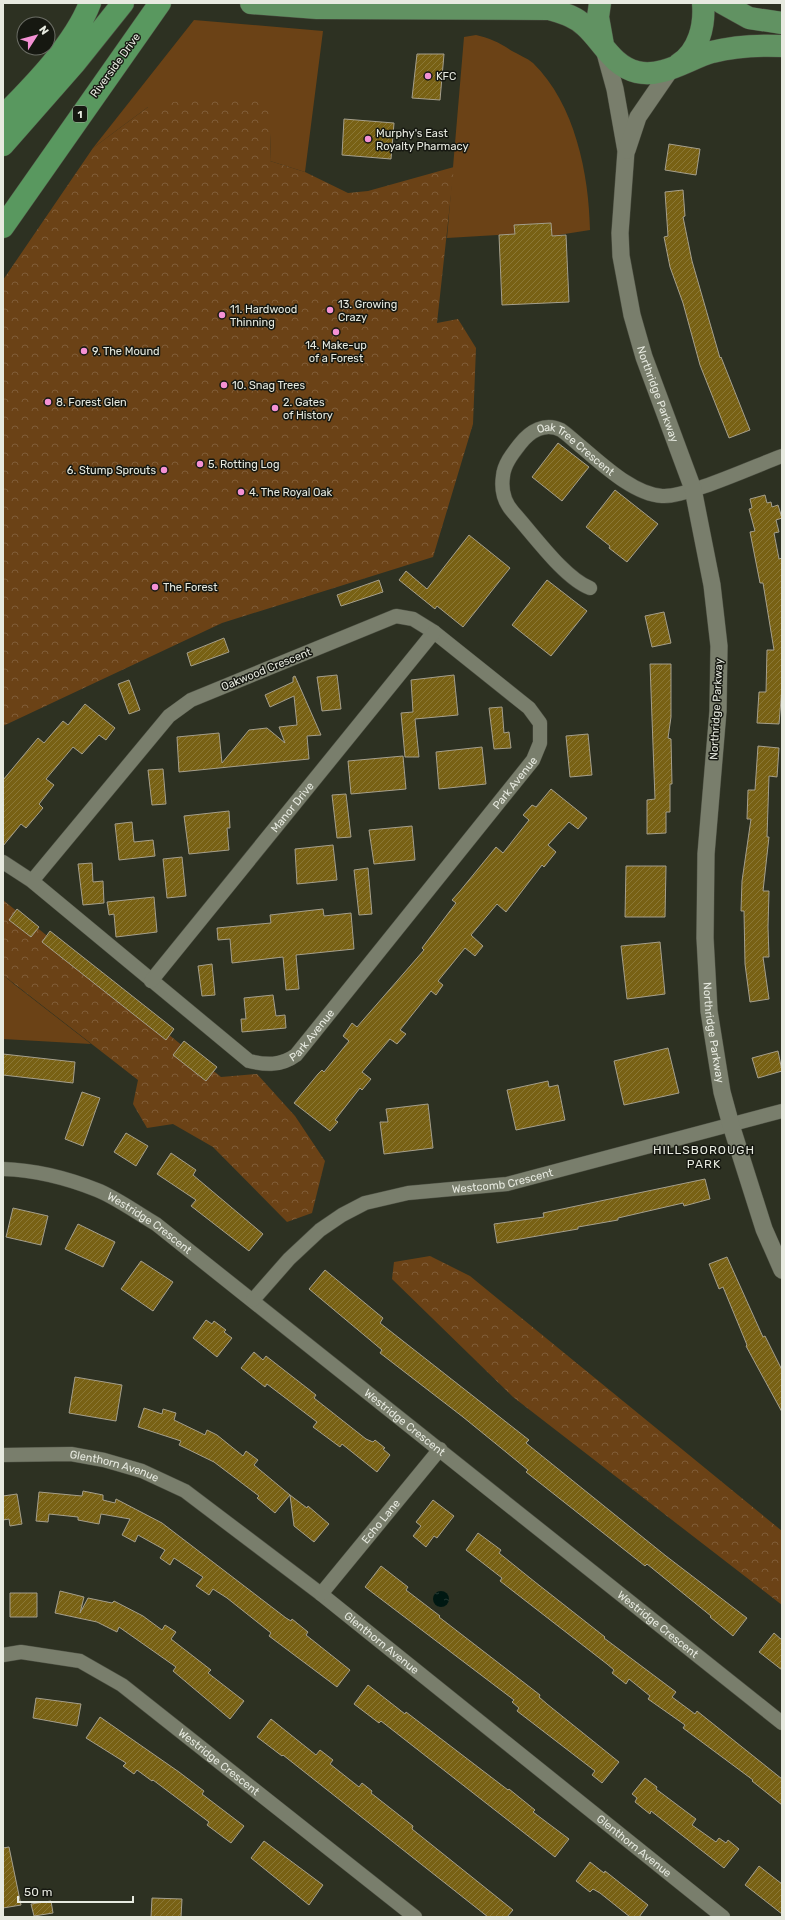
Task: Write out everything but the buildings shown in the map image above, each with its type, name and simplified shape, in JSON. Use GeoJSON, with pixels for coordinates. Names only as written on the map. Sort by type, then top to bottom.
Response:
{"type":"FeatureCollection","features":[{"type":"Feature","properties":{"kind":"highway"},"geometry":{"type":"LineString","coordinates":[[3,116],[55,59],[73,34],[90,3]]}},
{"type":"Feature","properties":{"kind":"highway"},"geometry":{"type":"LineString","coordinates":[[3,145],[79,58],[123,3]]}},
{"type":"Feature","properties":{"kind":"highway","name":"Riverside Drive"},"geometry":{"type":"LineString","coordinates":[[3,227],[160,3]]}},
{"type":"Feature","properties":{"kind":"main road"},"geometry":{"type":"LineString","coordinates":[[251,3],[317,8],[549,9],[573,17],[585,26],[604,48],[622,65],[635,72],[649,73],[671,69],[713,52],[737,47],[782,46]]}},
{"type":"Feature","properties":{"kind":"main road"},"geometry":{"type":"LineString","coordinates":[[600,3],[598,16],[604,48]]}},
{"type":"Feature","properties":{"kind":"main road"},"geometry":{"type":"LineString","coordinates":[[671,69],[681,63],[689,55],[701,35],[703,3]]}},
{"type":"Feature","properties":{"kind":"main road"},"geometry":{"type":"LineString","coordinates":[[722,3],[749,18],[782,23]]}},
{"type":"Feature","properties":{"kind":"street","name":"Northridge Parkway"},"geometry":{"type":"LineString","coordinates":[[604,48],[615,89],[626,150],[620,233],[621,256],[632,315],[644,357],[694,489],[712,585],[719,646],[718,712],[706,854],[705,938],[709,1011],[722,1092],[731,1125],[764,1230],[782,1270]]}},
{"type":"Feature","properties":{"kind":"street","name":"Northridge Parkway"},"geometry":{"type":"LineString","coordinates":[[626,150],[638,117],[671,69]]}},
{"type":"Feature","properties":{"kind":"street","name":"Oak Tree Crescent"},"geometry":{"type":"LineString","coordinates":[[590,588],[580,584],[565,570],[508,506],[502,488],[503,473],[508,460],[526,436],[537,428],[545,427],[561,430],[620,478],[645,492],[662,496],[694,489],[782,456]]}},
{"type":"Feature","properties":{"kind":"street","name":"Oakwood Crescent"},"geometry":{"type":"LineString","coordinates":[[32,881],[169,716],[192,700],[396,616],[412,619],[434,632],[529,708],[540,723]]}},
{"type":"Feature","properties":{"kind":"street","name":"Manor Drive"},"geometry":{"type":"LineString","coordinates":[[151,981],[434,632]]}},
{"type":"Feature","properties":{"kind":"street","name":"Park Avenue"},"geometry":{"type":"LineString","coordinates":[[3,862],[32,881],[249,1061],[266,1065],[289,1060],[296,1055],[533,760],[540,743],[540,723]]}},
{"type":"Feature","properties":{"kind":"street","name":"Westcomb Crescent"},"geometry":{"type":"LineString","coordinates":[[253,1300],[289,1259],[320,1230],[342,1215],[365,1203],[408,1193],[507,1184],[604,1160],[782,1112]]}},
{"type":"Feature","properties":{"kind":"street","name":"Westridge Crescent"},"geometry":{"type":"LineString","coordinates":[[3,1169],[39,1173],[68,1180],[98,1190],[156,1224],[440,1448],[782,1723]]}},
{"type":"Feature","properties":{"kind":"street","name":"Echo Lane"},"geometry":{"type":"LineString","coordinates":[[321,1594],[440,1448]]}},
{"type":"Feature","properties":{"kind":"street","name":"Glenthorn Avenue"},"geometry":{"type":"LineString","coordinates":[[3,1455],[71,1454],[104,1460],[142,1471],[185,1491],[321,1594],[723,1917]]}},
{"type":"Feature","properties":{"kind":"street","name":"Westridge Crescent"},"geometry":{"type":"LineString","coordinates":[[3,1655],[21,1652],[80,1661],[122,1685],[407,1915]]}},
{"type":"Feature","properties":{"kind":"green space"},"geometry":{"type":"Polygon","coordinates":[[[194,20],[323,31],[305,172],[270,161],[271,133],[148,107],[93,148],[194,20]]]}},
{"type":"Feature","properties":{"kind":"green space"},"geometry":{"type":"Polygon","coordinates":[[[476,35],[495,41],[531,61],[547,80],[559,99],[569,119],[583,163],[587,186],[590,230],[552,236],[551,223],[515,225],[515,234],[447,238],[464,37],[476,35]]]}},
{"type":"Feature","properties":{"kind":"green space"},"geometry":{"type":"Polygon","coordinates":[[[204,96],[238,96],[268,105],[271,133],[270,161],[305,172],[348,193],[368,191],[454,167],[437,323],[458,319],[476,348],[473,424],[433,557],[222,623],[3,726],[3,280],[93,148],[148,107],[204,96]]]}},
{"type":"Feature","properties":{"kind":"green space"},"geometry":{"type":"Polygon","coordinates":[[[3,900],[221,1077],[257,1074],[295,1116],[325,1161],[312,1213],[287,1222],[213,1147],[173,1124],[147,1128],[133,1104],[138,1080],[3,975],[3,900]]]}},
{"type":"Feature","properties":{"kind":"green space"},"geometry":{"type":"Polygon","coordinates":[[[3,975],[15,985],[91,1044],[3,1039],[3,975]]]}},
{"type":"Feature","properties":{"kind":"green space"},"geometry":{"type":"Polygon","coordinates":[[[430,1256],[470,1276],[782,1531],[782,1605],[513,1397],[392,1279],[394,1262],[430,1256]]]}},
{"type":"Feature","properties":{"kind":"water"},"geometry":{"type":"Polygon","coordinates":[[[438,1591],[444,1591],[449,1596],[447,1605],[444,1607],[438,1607],[433,1602],[433,1596],[438,1591]]]}},
{"type":"Feature","properties":{"kind":"place","name":"KFC"},"geometry":{"type":"Point","coordinates":[428,76]}},
{"type":"Feature","properties":{"kind":"place","name":"Murphy's East Royalty Pharmacy"},"geometry":{"type":"Point","coordinates":[368,139]}},
{"type":"Feature","properties":{"kind":"place","name":"13. Growing Crazy"},"geometry":{"type":"Point","coordinates":[330,310]}},
{"type":"Feature","properties":{"kind":"place","name":"11. Hardwood Thinning"},"geometry":{"type":"Point","coordinates":[222,315]}},
{"type":"Feature","properties":{"kind":"place","name":"14. Make-up of a Forest"},"geometry":{"type":"Point","coordinates":[336,332]}},
{"type":"Feature","properties":{"kind":"place","name":"9. The Mound"},"geometry":{"type":"Point","coordinates":[84,351]}},
{"type":"Feature","properties":{"kind":"place","name":"10. Snag Trees"},"geometry":{"type":"Point","coordinates":[224,385]}},
{"type":"Feature","properties":{"kind":"place","name":"8. Forest Glen"},"geometry":{"type":"Point","coordinates":[48,402]}},
{"type":"Feature","properties":{"kind":"place","name":"2. Gates of History"},"geometry":{"type":"Point","coordinates":[275,408]}},
{"type":"Feature","properties":{"kind":"place","name":"5. Rotting Log"},"geometry":{"type":"Point","coordinates":[200,464]}},
{"type":"Feature","properties":{"kind":"place","name":"6. Stump Sprouts"},"geometry":{"type":"Point","coordinates":[164,470]}},
{"type":"Feature","properties":{"kind":"place","name":"4. The Royal Oak"},"geometry":{"type":"Point","coordinates":[241,492]}},
{"type":"Feature","properties":{"kind":"place","name":"The Forest"},"geometry":{"type":"Point","coordinates":[155,587]}},
{"type":"Feature","properties":{"kind":"district","name":"HILLSBOROUGH PARK"},"geometry":{"type":"Point","coordinates":[704,1157]}}]}
